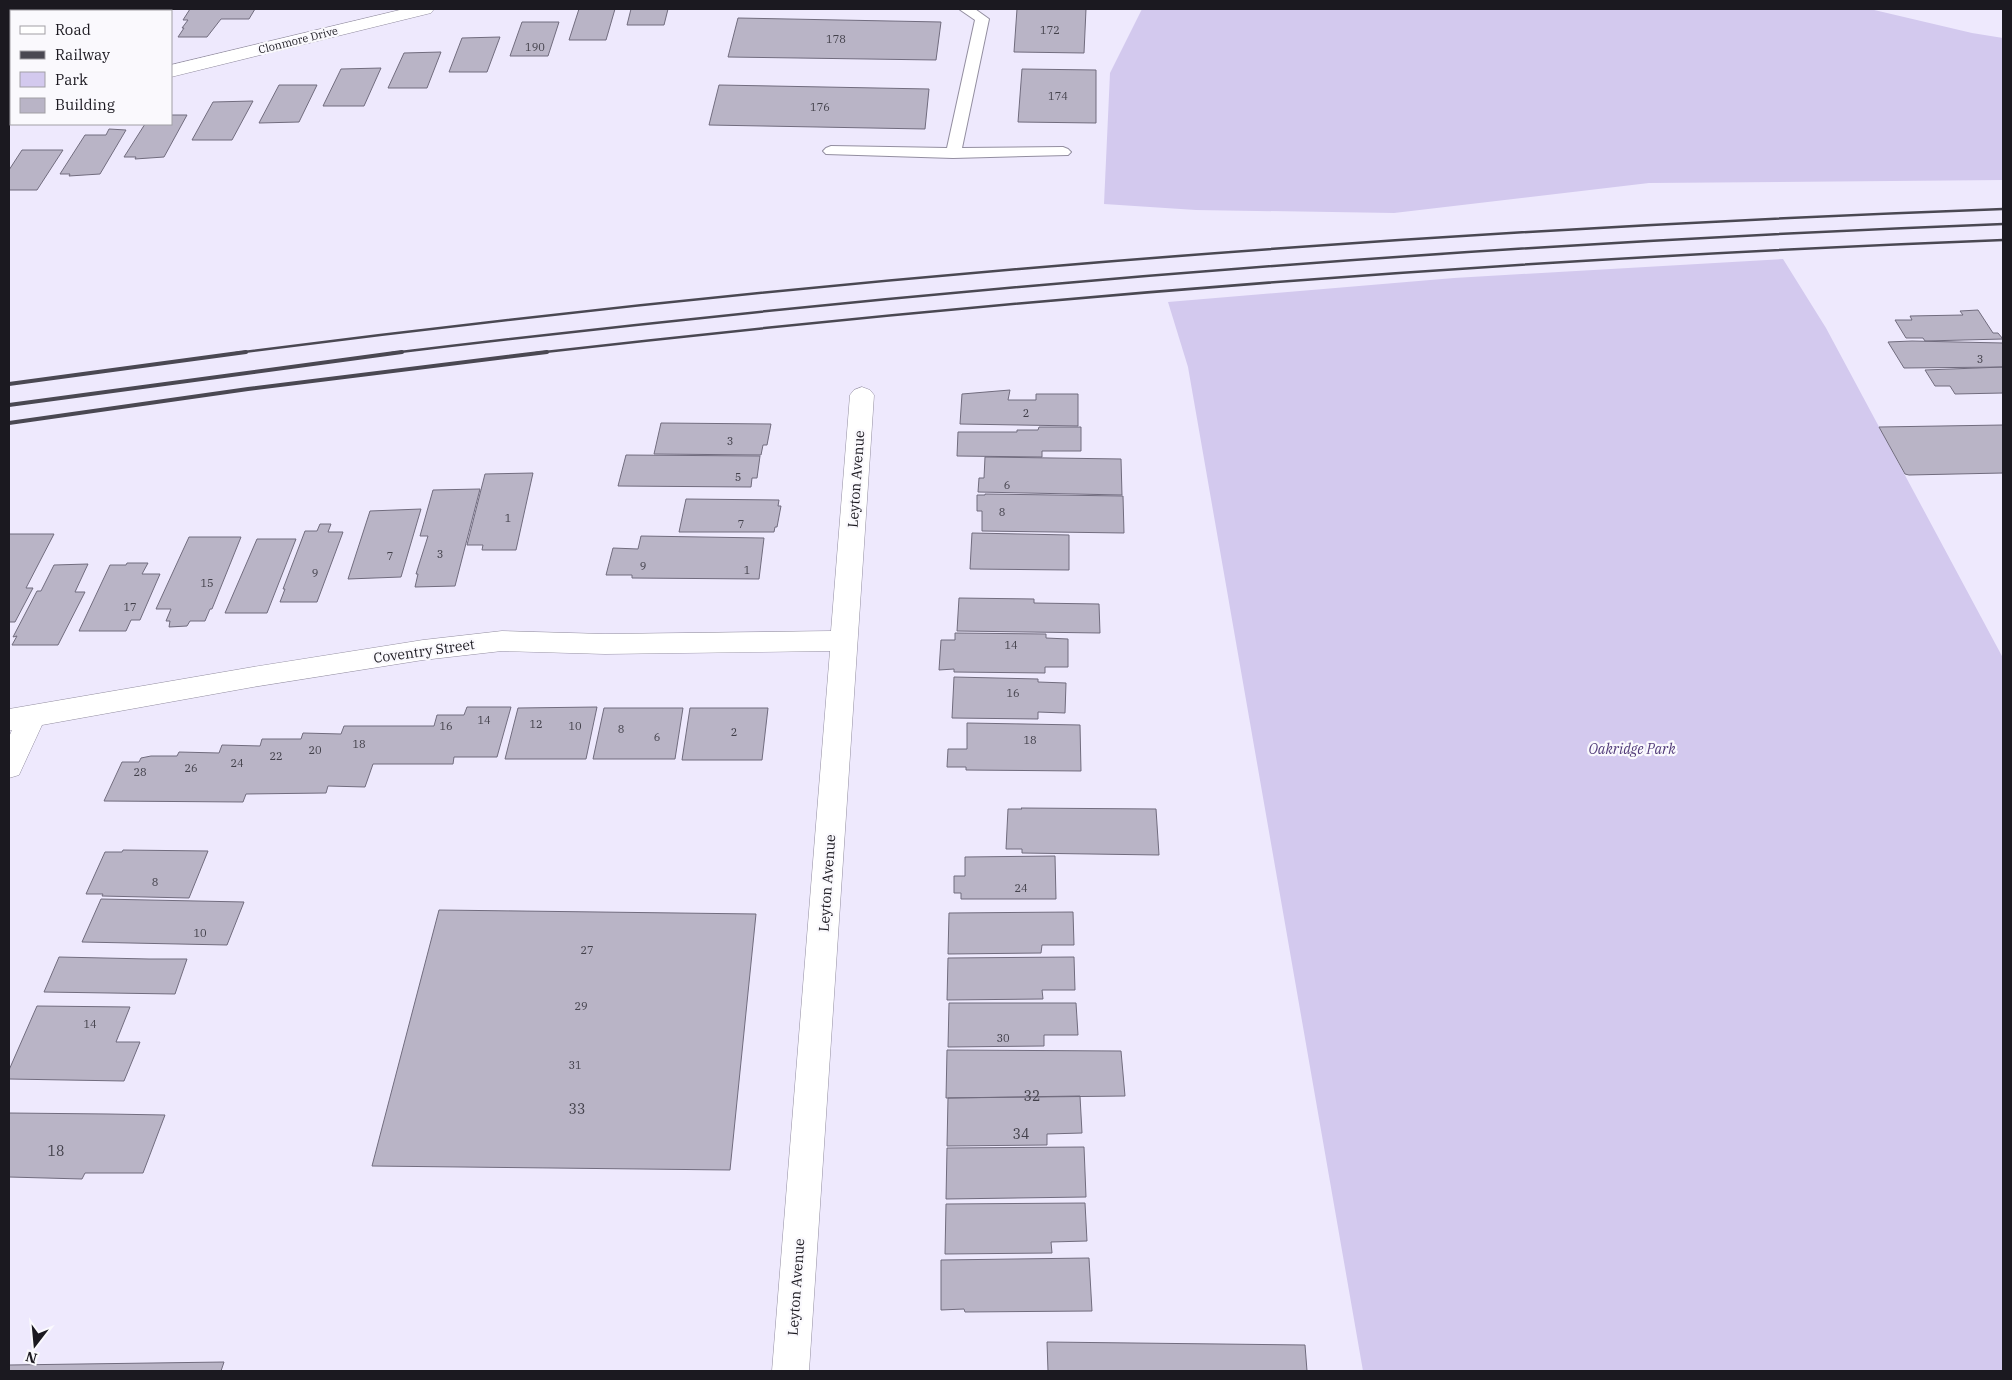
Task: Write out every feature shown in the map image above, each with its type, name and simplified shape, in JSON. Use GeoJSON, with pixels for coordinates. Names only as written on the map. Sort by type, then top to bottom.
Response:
{"type":"FeatureCollection","features":[{"type":"Feature","properties":{"kind":"street","name":"Clonmore Drive"},"geometry":{"type":"LineString","coordinates":[[172,71],[425,9]]}},
{"type":"Feature","properties":{"kind":"street","name":"Leyton Avenue"},"geometry":{"type":"LineString","coordinates":[[790,1371],[862,395]]}},
{"type":"Feature","properties":{"kind":"street","name":"Coventry Street"},"geometry":{"type":"LineString","coordinates":[[21,718],[253,677],[423,650],[502,641],[605,644],[844,641]]}},
{"type":"Feature","properties":{"kind":"street"},"geometry":{"type":"LineString","coordinates":[[9,767],[21,718]]}},
{"type":"Feature","properties":{"kind":"lane"},"geometry":{"type":"LineString","coordinates":[[953,153],[982,19],[966,9]]}},
{"type":"Feature","properties":{"kind":"lane"},"geometry":{"type":"LineString","coordinates":[[831,151],[1064,152]]}},
{"type":"Feature","properties":{"kind":"green space"},"geometry":{"type":"Polygon","coordinates":[[[1142,9],[1870,9],[1972,33],[2003,38],[2003,180],[1649,183],[1394,213],[1196,210],[1104,204],[1110,73],[1142,9]]]}},
{"type":"Feature","properties":{"kind":"green space","name":"Oakridge Park"},"geometry":{"type":"Polygon","coordinates":[[[1783,259],[1826,328],[2003,658],[2003,1371],[1363,1371],[1188,367],[1168,302],[1454,278],[1783,259]]]}},
{"type":"Feature","properties":{"kind":"building"},"geometry":{"type":"Polygon","coordinates":[[[9,9],[27,9],[10,10],[9,16],[9,9]]]}},
{"type":"Feature","properties":{"kind":"building"},"geometry":{"type":"Polygon","coordinates":[[[190,9],[255,9],[249,19],[221,19],[207,37],[178,37],[188,20],[183,20],[190,9]]]}},
{"type":"Feature","properties":{"kind":"building"},"geometry":{"type":"Polygon","coordinates":[[[579,9],[615,9],[606,40],[569,40],[579,9]]]}},
{"type":"Feature","properties":{"kind":"building"},"geometry":{"type":"Polygon","coordinates":[[[631,9],[668,9],[664,25],[627,25],[631,9]]]}},
{"type":"Feature","properties":{"kind":"building"},"geometry":{"type":"Polygon","coordinates":[[[1017,9],[1086,9],[1084,53],[1014,52],[1017,9]]]}},
{"type":"Feature","properties":{"kind":"building"},"geometry":{"type":"Polygon","coordinates":[[[738,18],[941,22],[936,60],[728,57],[738,18]]]}},
{"type":"Feature","properties":{"kind":"building"},"geometry":{"type":"Polygon","coordinates":[[[9,22],[10,22],[10,50],[9,52],[9,22]]]}},
{"type":"Feature","properties":{"kind":"building"},"geometry":{"type":"Polygon","coordinates":[[[522,22],[559,22],[548,56],[510,56],[522,22]]]}},
{"type":"Feature","properties":{"kind":"building"},"geometry":{"type":"Polygon","coordinates":[[[500,37],[487,72],[449,72],[462,38],[500,37]]]}},
{"type":"Feature","properties":{"kind":"building"},"geometry":{"type":"Polygon","coordinates":[[[441,52],[427,88],[388,88],[404,53],[441,52]]]}},
{"type":"Feature","properties":{"kind":"building"},"geometry":{"type":"Polygon","coordinates":[[[381,68],[364,106],[323,106],[341,69],[381,68]]]}},
{"type":"Feature","properties":{"kind":"building"},"geometry":{"type":"Polygon","coordinates":[[[1022,69],[1096,70],[1096,123],[1018,122],[1022,69]]]}},
{"type":"Feature","properties":{"kind":"building"},"geometry":{"type":"Polygon","coordinates":[[[279,85],[317,85],[299,122],[259,123],[279,85]]]}},
{"type":"Feature","properties":{"kind":"building"},"geometry":{"type":"Polygon","coordinates":[[[719,85],[929,89],[925,129],[709,125],[719,85]]]}},
{"type":"Feature","properties":{"kind":"building"},"geometry":{"type":"Polygon","coordinates":[[[253,101],[232,140],[192,140],[213,102],[253,101]]]}},
{"type":"Feature","properties":{"kind":"building"},"geometry":{"type":"Polygon","coordinates":[[[172,115],[187,115],[164,157],[135,159],[136,157],[124,157],[144,125],[172,125],[172,115]]]}},
{"type":"Feature","properties":{"kind":"building"},"geometry":{"type":"Polygon","coordinates":[[[109,129],[126,130],[100,174],[69,176],[70,174],[60,174],[85,135],[106,135],[109,129]]]}},
{"type":"Feature","properties":{"kind":"building"},"geometry":{"type":"Polygon","coordinates":[[[22,150],[63,150],[37,190],[9,190],[9,170],[22,150]]]}},
{"type":"Feature","properties":{"kind":"building"},"geometry":{"type":"Polygon","coordinates":[[[1978,310],[1993,333],[1998,333],[2003,339],[1925,341],[1923,338],[1906,338],[1895,320],[1912,320],[1910,316],[1963,315],[1960,311],[1978,310]]]}},
{"type":"Feature","properties":{"kind":"building"},"geometry":{"type":"Polygon","coordinates":[[[1888,342],[2003,343],[2003,367],[1904,368],[1888,342]]]}},
{"type":"Feature","properties":{"kind":"building"},"geometry":{"type":"Polygon","coordinates":[[[2003,367],[2003,393],[1955,394],[1950,386],[1935,386],[1925,370],[2003,367]]]}},
{"type":"Feature","properties":{"kind":"building"},"geometry":{"type":"Polygon","coordinates":[[[1010,390],[1008,400],[1036,400],[1036,394],[1078,394],[1078,426],[960,424],[962,394],[1010,390]]]}},
{"type":"Feature","properties":{"kind":"building"},"geometry":{"type":"Polygon","coordinates":[[[661,423],[771,424],[767,445],[763,445],[761,455],[654,454],[661,423]]]}},
{"type":"Feature","properties":{"kind":"building"},"geometry":{"type":"Polygon","coordinates":[[[2003,425],[2003,473],[1909,475],[1905,474],[1879,427],[2003,425]]]}},
{"type":"Feature","properties":{"kind":"building"},"geometry":{"type":"Polygon","coordinates":[[[1039,427],[1081,427],[1081,451],[1042,451],[1042,457],[957,456],[958,432],[1017,432],[1017,430],[1038,430],[1039,427]]]}},
{"type":"Feature","properties":{"kind":"building"},"geometry":{"type":"Polygon","coordinates":[[[626,455],[760,456],[757,478],[752,478],[751,487],[618,486],[626,455]]]}},
{"type":"Feature","properties":{"kind":"building"},"geometry":{"type":"Polygon","coordinates":[[[985,457],[1121,459],[1122,495],[978,492],[979,478],[984,478],[985,457]]]}},
{"type":"Feature","properties":{"kind":"building"},"geometry":{"type":"Polygon","coordinates":[[[533,473],[516,550],[482,550],[483,545],[467,545],[485,474],[533,473]]]}},
{"type":"Feature","properties":{"kind":"building"},"geometry":{"type":"Polygon","coordinates":[[[480,489],[455,586],[415,587],[418,574],[416,574],[428,536],[420,536],[433,490],[480,489]]]}},
{"type":"Feature","properties":{"kind":"building"},"geometry":{"type":"Polygon","coordinates":[[[977,495],[1123,496],[1124,533],[982,531],[982,511],[977,511],[977,495]]]}},
{"type":"Feature","properties":{"kind":"building"},"geometry":{"type":"Polygon","coordinates":[[[686,499],[779,500],[778,506],[781,506],[777,527],[775,527],[774,532],[679,532],[686,499]]]}},
{"type":"Feature","properties":{"kind":"building"},"geometry":{"type":"Polygon","coordinates":[[[421,509],[401,577],[348,579],[370,511],[421,509]]]}},
{"type":"Feature","properties":{"kind":"building"},"geometry":{"type":"Polygon","coordinates":[[[320,524],[331,524],[328,532],[343,532],[317,602],[280,602],[305,531],[317,531],[320,524]]]}},
{"type":"Feature","properties":{"kind":"building"},"geometry":{"type":"Polygon","coordinates":[[[972,533],[1069,535],[1069,570],[970,569],[972,533]]]}},
{"type":"Feature","properties":{"kind":"building"},"geometry":{"type":"Polygon","coordinates":[[[9,534],[54,534],[26,588],[33,588],[15,622],[9,622],[9,534]]]}},
{"type":"Feature","properties":{"kind":"building"},"geometry":{"type":"Polygon","coordinates":[[[641,536],[764,538],[759,579],[632,578],[632,575],[606,575],[613,548],[638,549],[641,536]]]}},
{"type":"Feature","properties":{"kind":"building"},"geometry":{"type":"Polygon","coordinates":[[[189,537],[241,537],[212,609],[210,609],[205,621],[190,621],[187,626],[169,627],[170,621],[166,621],[171,609],[156,609],[189,537]]]}},
{"type":"Feature","properties":{"kind":"building"},"geometry":{"type":"Polygon","coordinates":[[[257,539],[296,539],[267,613],[225,613],[257,539]]]}},
{"type":"Feature","properties":{"kind":"building"},"geometry":{"type":"Polygon","coordinates":[[[127,563],[148,563],[142,574],[160,574],[140,620],[131,620],[126,631],[79,631],[110,565],[126,565],[127,563]]]}},
{"type":"Feature","properties":{"kind":"building"},"geometry":{"type":"Polygon","coordinates":[[[88,564],[75,592],[85,592],[58,645],[12,645],[17,636],[13,637],[37,591],[41,591],[54,565],[88,564]]]}},
{"type":"Feature","properties":{"kind":"building"},"geometry":{"type":"Polygon","coordinates":[[[959,598],[1034,599],[1034,603],[1099,604],[1100,633],[957,631],[959,598]]]}},
{"type":"Feature","properties":{"kind":"building"},"geometry":{"type":"Polygon","coordinates":[[[955,633],[1046,634],[1046,638],[1068,639],[1068,667],[1045,667],[1045,673],[954,672],[954,669],[939,670],[941,640],[955,640],[955,633]]]}},
{"type":"Feature","properties":{"kind":"building"},"geometry":{"type":"Polygon","coordinates":[[[954,677],[1038,679],[1038,682],[1066,683],[1065,713],[1038,712],[1038,719],[952,718],[954,677]]]}},
{"type":"Feature","properties":{"kind":"building"},"geometry":{"type":"Polygon","coordinates":[[[467,707],[511,707],[497,757],[454,757],[453,764],[373,764],[365,787],[328,786],[326,793],[246,794],[243,802],[104,801],[122,762],[139,762],[141,758],[151,756],[177,756],[179,752],[219,753],[222,745],[260,746],[262,739],[301,739],[303,733],[341,734],[344,726],[434,726],[437,715],[464,715],[467,707]]]}},
{"type":"Feature","properties":{"kind":"building"},"geometry":{"type":"Polygon","coordinates":[[[597,707],[586,759],[505,759],[518,708],[597,707]]]}},
{"type":"Feature","properties":{"kind":"building"},"geometry":{"type":"Polygon","coordinates":[[[604,708],[683,708],[675,759],[593,759],[604,708]]]}},
{"type":"Feature","properties":{"kind":"building"},"geometry":{"type":"Polygon","coordinates":[[[690,708],[768,708],[762,760],[682,760],[690,708]]]}},
{"type":"Feature","properties":{"kind":"building"},"geometry":{"type":"Polygon","coordinates":[[[967,723],[1080,725],[1081,771],[966,770],[966,767],[947,767],[948,749],[967,749],[967,723]]]}},
{"type":"Feature","properties":{"kind":"building"},"geometry":{"type":"Polygon","coordinates":[[[1008,809],[1156,809],[1159,855],[1022,853],[1022,849],[1006,849],[1008,809]]]}},
{"type":"Feature","properties":{"kind":"building"},"geometry":{"type":"Polygon","coordinates":[[[123,850],[208,851],[189,898],[86,894],[105,852],[122,852],[123,850]]]}},
{"type":"Feature","properties":{"kind":"building"},"geometry":{"type":"Polygon","coordinates":[[[1055,856],[1056,899],[961,899],[961,893],[954,893],[954,876],[965,876],[965,857],[1055,856]]]}},
{"type":"Feature","properties":{"kind":"building"},"geometry":{"type":"Polygon","coordinates":[[[101,899],[244,902],[227,945],[82,942],[101,899]]]}},
{"type":"Feature","properties":{"kind":"building"},"geometry":{"type":"Polygon","coordinates":[[[439,910],[756,914],[730,1170],[372,1166],[439,910]]]}},
{"type":"Feature","properties":{"kind":"building"},"geometry":{"type":"Polygon","coordinates":[[[1073,912],[1074,945],[1042,945],[1041,953],[948,954],[949,913],[1073,912]]]}},
{"type":"Feature","properties":{"kind":"building"},"geometry":{"type":"Polygon","coordinates":[[[59,957],[187,959],[175,994],[44,992],[59,957]]]}},
{"type":"Feature","properties":{"kind":"building"},"geometry":{"type":"Polygon","coordinates":[[[1074,957],[1075,990],[1042,990],[1043,999],[947,1000],[948,958],[1074,957]]]}},
{"type":"Feature","properties":{"kind":"building"},"geometry":{"type":"Polygon","coordinates":[[[949,1003],[1076,1003],[1078,1035],[1044,1035],[1044,1046],[948,1047],[949,1003]]]}},
{"type":"Feature","properties":{"kind":"building"},"geometry":{"type":"Polygon","coordinates":[[[37,1006],[130,1007],[116,1042],[140,1042],[124,1081],[9,1079],[9,1070],[37,1006]]]}},
{"type":"Feature","properties":{"kind":"building"},"geometry":{"type":"Polygon","coordinates":[[[947,1050],[1121,1051],[1125,1096],[946,1098],[947,1050]]]}},
{"type":"Feature","properties":{"kind":"building"},"geometry":{"type":"Polygon","coordinates":[[[1080,1096],[1082,1133],[1047,1134],[1047,1145],[947,1146],[948,1098],[1080,1096]]]}},
{"type":"Feature","properties":{"kind":"building"},"geometry":{"type":"Polygon","coordinates":[[[9,1113],[165,1115],[143,1173],[85,1173],[82,1179],[9,1177],[9,1113]]]}},
{"type":"Feature","properties":{"kind":"building"},"geometry":{"type":"Polygon","coordinates":[[[1084,1147],[1086,1197],[946,1199],[947,1148],[1084,1147]]]}},
{"type":"Feature","properties":{"kind":"building"},"geometry":{"type":"Polygon","coordinates":[[[1085,1203],[1087,1241],[1051,1242],[1052,1253],[945,1254],[946,1204],[1085,1203]]]}},
{"type":"Feature","properties":{"kind":"building"},"geometry":{"type":"Polygon","coordinates":[[[1089,1258],[1092,1311],[965,1312],[964,1309],[941,1310],[941,1260],[1089,1258]]]}},
{"type":"Feature","properties":{"kind":"building"},"geometry":{"type":"Polygon","coordinates":[[[1047,1342],[1305,1345],[1307,1371],[1048,1371],[1047,1342]]]}},
{"type":"Feature","properties":{"kind":"building"},"geometry":{"type":"Polygon","coordinates":[[[224,1362],[221,1371],[9,1371],[9,1365],[224,1362]]]}},
{"type":"Feature","properties":{"kind":"railway"},"geometry":{"type":"LineString","coordinates":[[236,353],[676,302],[1118,261],[1560,230],[1781,218],[2003,209]]}},
{"type":"Feature","properties":{"kind":"railway"},"geometry":{"type":"LineString","coordinates":[[392,353],[794,308],[1196,272],[1599,244],[2003,224]]}},
{"type":"Feature","properties":{"kind":"railway"},"geometry":{"type":"LineString","coordinates":[[536,353],[902,314],[1269,283],[1452,269],[1636,258],[2003,240]]}},
{"type":"Feature","properties":{"kind":"railway"},"geometry":{"type":"LineString","coordinates":[[9,384],[246,352]]}},
{"type":"Feature","properties":{"kind":"railway"},"geometry":{"type":"LineString","coordinates":[[9,405],[402,352]]}},
{"type":"Feature","properties":{"kind":"railway"},"geometry":{"type":"LineString","coordinates":[[9,423],[248,389],[547,352]]}}]}
